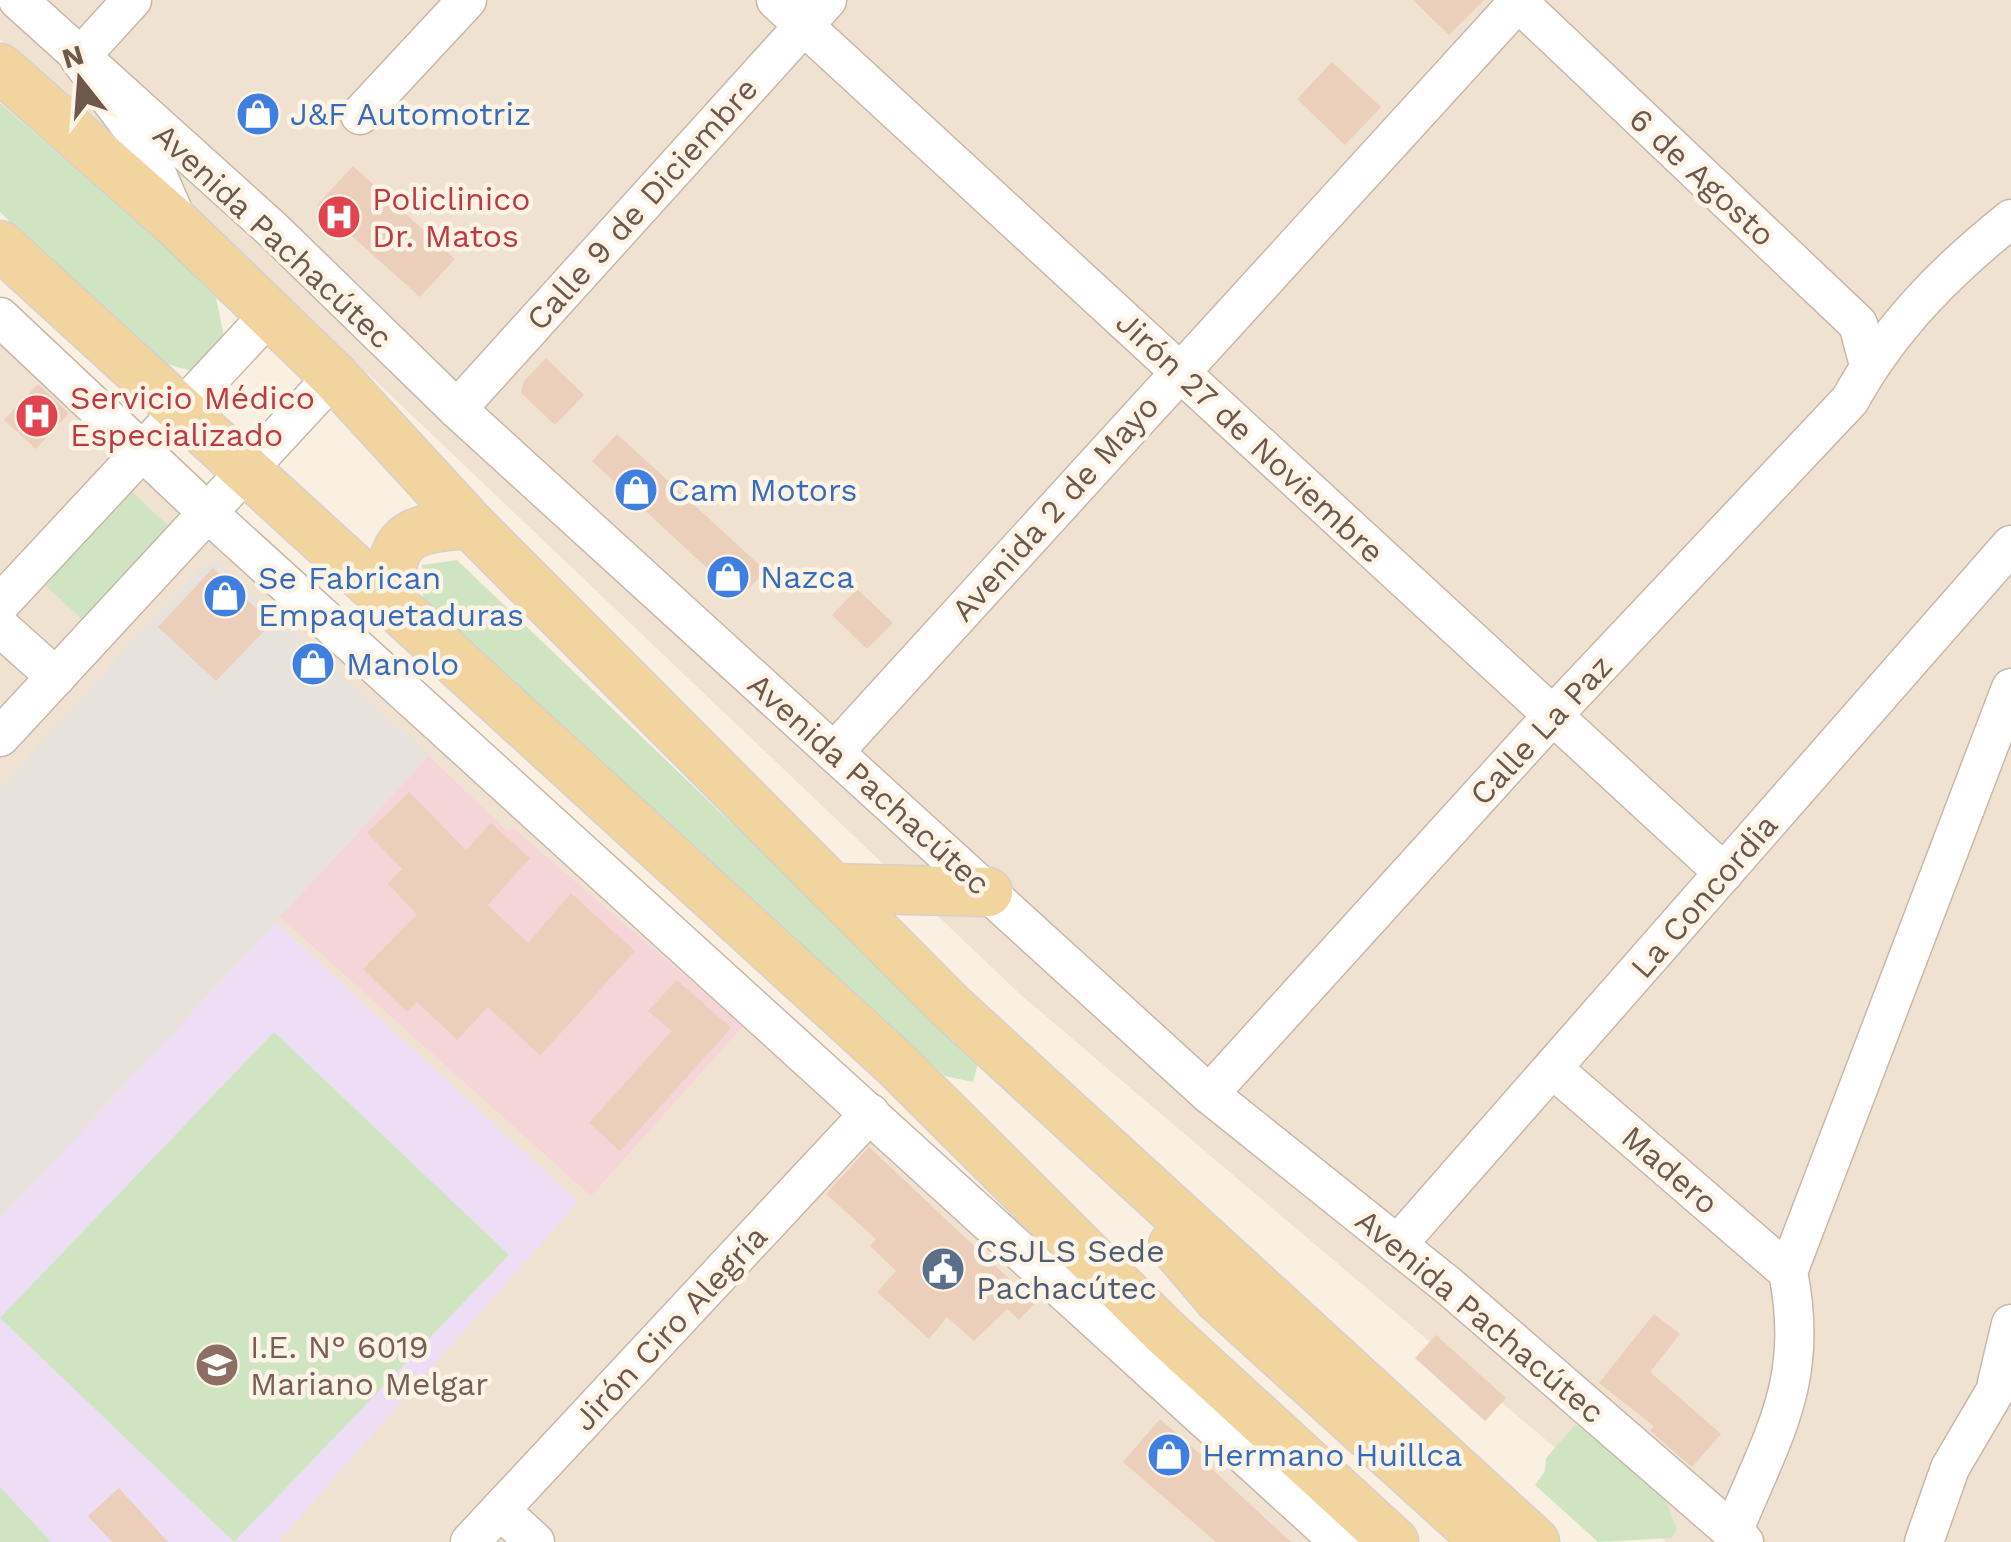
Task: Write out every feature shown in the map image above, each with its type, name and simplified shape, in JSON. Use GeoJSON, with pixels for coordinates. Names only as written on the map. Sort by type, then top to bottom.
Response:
{"type":"FeatureCollection","features":[{"type":"Feature","properties":{"kind":"main road","name":"Avenida Pachacútec"},"geometry":{"type":"LineString","coordinates":[[0,68],[179,226],[334,376],[470,524],[1057,1109],[1535,1542]]}},
{"type":"Feature","properties":{"kind":"main road"},"geometry":{"type":"LineString","coordinates":[[0,245],[985,1150],[1163,1330],[1394,1542]]}},
{"type":"Feature","properties":{"kind":"main road"},"geometry":{"type":"LineString","coordinates":[[390,602],[391,558],[398,544],[431,526],[470,524]]}},
{"type":"Feature","properties":{"kind":"main road"},"geometry":{"type":"LineString","coordinates":[[832,888],[988,892]]}},
{"type":"Feature","properties":{"kind":"main road","name":"Avenida Pachacútec"},"geometry":{"type":"LineString","coordinates":[[1057,1109],[1218,1299],[1486,1542]]}},
{"type":"Feature","properties":{"kind":"main road"},"geometry":{"type":"LineString","coordinates":[[985,1150],[1184,1309],[1437,1542]]}},
{"type":"Feature","properties":{"kind":"street","name":"Avenida Pachacútec"},"geometry":{"type":"LineString","coordinates":[[18,0],[273,230],[457,408],[1209,1094],[1397,1245],[1739,1537]]}},
{"type":"Feature","properties":{"kind":"street"},"geometry":{"type":"LineString","coordinates":[[132,0],[79,58],[144,144],[179,226]]}},
{"type":"Feature","properties":{"kind":"street"},"geometry":{"type":"LineString","coordinates":[[360,115],[467,0]]}},
{"type":"Feature","properties":{"kind":"street","name":"6 de Agosto"},"geometry":{"type":"LineString","coordinates":[[1518,1],[1858,324],[1870,365]]}},
{"type":"Feature","properties":{"kind":"street","name":"Avenida 2 de Mayo"},"geometry":{"type":"LineString","coordinates":[[834,752],[1518,1]]}},
{"type":"Feature","properties":{"kind":"street","name":"Jirón 27 de Noviembre"},"geometry":{"type":"LineString","coordinates":[[802,8],[1180,372],[1724,873]]}},
{"type":"Feature","properties":{"kind":"street","name":"Calle 9 de Diciembre"},"geometry":{"type":"LineString","coordinates":[[457,408],[802,8]]}},
{"type":"Feature","properties":{"kind":"street","name":"Calle La Paz"},"geometry":{"type":"LineString","coordinates":[[1209,1094],[1553,715],[1850,400],[1870,365],[1938,281],[2011,220]]}},
{"type":"Feature","properties":{"kind":"street"},"geometry":{"type":"LineString","coordinates":[[0,604],[270,314]]}},
{"type":"Feature","properties":{"kind":"street"},"geometry":{"type":"LineString","coordinates":[[0,317],[142,453],[1340,1542]]}},
{"type":"Feature","properties":{"kind":"street"},"geometry":{"type":"LineString","coordinates":[[0,737],[334,376]]}},
{"type":"Feature","properties":{"kind":"street","name":"La Concordia"},"geometry":{"type":"LineString","coordinates":[[1397,1245],[2011,545]]}},
{"type":"Feature","properties":{"kind":"street"},"geometry":{"type":"LineString","coordinates":[[0,627],[56,677]]}},
{"type":"Feature","properties":{"kind":"street"},"geometry":{"type":"LineString","coordinates":[[1739,1537],[1793,1384],[1796,1309],[1788,1272],[2011,688]]}},
{"type":"Feature","properties":{"kind":"street","name":"Madero"},"geometry":{"type":"LineString","coordinates":[[1553,1069],[1788,1272]]}},
{"type":"Feature","properties":{"kind":"street","name":"Jirón Ciro Alegría"},"geometry":{"type":"LineString","coordinates":[[470,1542],[870,1113]]}},
{"type":"Feature","properties":{"kind":"street"},"geometry":{"type":"LineString","coordinates":[[1924,1542],[1950,1468],[2004,1374],[2011,1324]]}},
{"type":"Feature","properties":{"kind":"street"},"geometry":{"type":"LineString","coordinates":[[500,1510],[534,1542]]}},
{"type":"Feature","properties":{"kind":"shaded area"},"geometry":{"type":"Polygon","coordinates":[[[0,0],[2011,0],[2011,1542],[1666,1542],[1022,996],[379,384],[0,39],[0,0]]]}},
{"type":"Feature","properties":{"kind":"shaded area"},"geometry":{"type":"Polygon","coordinates":[[[0,303],[1368,1542],[0,1542],[0,303]]]}},
{"type":"Feature","properties":{"kind":"shaded area"},"geometry":{"type":"Polygon","coordinates":[[[218,562],[429,755],[0,1219],[0,787],[200,567],[218,562]]]}},
{"type":"Feature","properties":{"kind":"shaded area"},"geometry":{"type":"Polygon","coordinates":[[[429,756],[507,831],[513,828],[743,1026],[591,1196],[280,917],[429,756]]]}},
{"type":"Feature","properties":{"kind":"shaded area","name":"I.E. N° 6019 Mariano Melgar"},"geometry":{"type":"Polygon","coordinates":[[[276,922],[578,1202],[278,1542],[0,1542],[0,1219],[276,922]]]}},
{"type":"Feature","properties":{"kind":"green space"},"geometry":{"type":"Polygon","coordinates":[[[0,103],[214,288],[226,346],[198,373],[153,360],[0,212],[0,103]]]}},
{"type":"Feature","properties":{"kind":"green space"},"geometry":{"type":"Polygon","coordinates":[[[132,492],[173,530],[86,623],[45,585],[132,492]]]}},
{"type":"Feature","properties":{"kind":"green space"},"geometry":{"type":"Polygon","coordinates":[[[457,560],[979,1060],[973,1082],[945,1076],[423,599],[422,565],[457,560]]]}},
{"type":"Feature","properties":{"kind":"green space"},"geometry":{"type":"Polygon","coordinates":[[[274,1032],[509,1255],[234,1542],[0,1318],[274,1032]]]}},
{"type":"Feature","properties":{"kind":"green space"},"geometry":{"type":"Polygon","coordinates":[[[1576,1424],[1664,1496],[1677,1530],[1671,1538],[1598,1542],[1535,1485],[1545,1471],[1546,1458],[1576,1424]]]}},
{"type":"Feature","properties":{"kind":"green space"},"geometry":{"type":"Polygon","coordinates":[[[0,1487],[51,1542],[0,1542],[0,1487]]]}},
{"type":"Feature","properties":{"kind":"building"},"geometry":{"type":"Polygon","coordinates":[[[1413,0],[1484,0],[1449,35],[1413,0]]]}},
{"type":"Feature","properties":{"kind":"building"},"geometry":{"type":"Polygon","coordinates":[[[1332,62],[1381,107],[1345,145],[1297,99],[1332,62]]]}},
{"type":"Feature","properties":{"kind":"building"},"geometry":{"type":"Polygon","coordinates":[[[353,166],[455,259],[420,297],[317,205],[353,166]]]}},
{"type":"Feature","properties":{"kind":"building"},"geometry":{"type":"Polygon","coordinates":[[[546,358],[584,395],[555,425],[521,393],[524,381],[546,358]]]}},
{"type":"Feature","properties":{"kind":"building","name":"Servicio Médico Especializado"},"geometry":{"type":"Polygon","coordinates":[[[38,384],[69,413],[36,449],[4,420],[38,384]]]}},
{"type":"Feature","properties":{"kind":"building"},"geometry":{"type":"Polygon","coordinates":[[[617,434],[766,571],[739,598],[592,461],[617,434]]]}},
{"type":"Feature","properties":{"kind":"building"},"geometry":{"type":"Polygon","coordinates":[[[213,568],[272,623],[216,681],[158,627],[213,568]]]}},
{"type":"Feature","properties":{"kind":"building"},"geometry":{"type":"Polygon","coordinates":[[[857,589],[893,623],[867,649],[832,615],[857,589]]]}},
{"type":"Feature","properties":{"kind":"building"},"geometry":{"type":"Polygon","coordinates":[[[409,792],[466,850],[491,823],[530,858],[488,905],[528,943],[571,893],[635,951],[540,1056],[488,1007],[457,1040],[417,1002],[407,1012],[363,969],[417,914],[388,884],[402,869],[367,833],[409,792]]]}},
{"type":"Feature","properties":{"kind":"building"},"geometry":{"type":"Polygon","coordinates":[[[677,980],[731,1028],[620,1151],[589,1123],[672,1031],[648,1011],[677,980]]]}},
{"type":"Feature","properties":{"kind":"building"},"geometry":{"type":"Polygon","coordinates":[[[869,1147],[1035,1303],[1019,1320],[1007,1309],[974,1341],[947,1317],[929,1339],[877,1292],[896,1271],[870,1246],[876,1239],[826,1194],[869,1147]]]}},
{"type":"Feature","properties":{"kind":"building"},"geometry":{"type":"Polygon","coordinates":[[[1654,1314],[1680,1334],[1650,1372],[1721,1434],[1692,1467],[1650,1431],[1654,1426],[1599,1383],[1654,1314]]]}},
{"type":"Feature","properties":{"kind":"building"},"geometry":{"type":"Polygon","coordinates":[[[1436,1335],[1506,1398],[1485,1421],[1415,1358],[1436,1335]]]}},
{"type":"Feature","properties":{"kind":"building"},"geometry":{"type":"Polygon","coordinates":[[[1160,1419],[1291,1542],[1216,1542],[1123,1462],[1160,1419]]]}},
{"type":"Feature","properties":{"kind":"building"},"geometry":{"type":"Polygon","coordinates":[[[119,1488],[168,1542],[112,1542],[88,1516],[119,1488]]]}},
{"type":"Feature","properties":{"kind":"place","name":"J&F Automotriz"},"geometry":{"type":"Point","coordinates":[258,114]}},
{"type":"Feature","properties":{"kind":"place","name":"Policlinico Dr. Matos"},"geometry":{"type":"Point","coordinates":[339,217]}},
{"type":"Feature","properties":{"kind":"place","name":"Servicio Médico Especializado"},"geometry":{"type":"Point","coordinates":[37,416]}},
{"type":"Feature","properties":{"kind":"place","name":"Cam Motors"},"geometry":{"type":"Point","coordinates":[636,490]}},
{"type":"Feature","properties":{"kind":"place","name":"Nazca"},"geometry":{"type":"Point","coordinates":[728,577]}},
{"type":"Feature","properties":{"kind":"place","name":"Se Fabrican Empaquetaduras"},"geometry":{"type":"Point","coordinates":[225,596]}},
{"type":"Feature","properties":{"kind":"place","name":"Manolo"},"geometry":{"type":"Point","coordinates":[313,664]}},
{"type":"Feature","properties":{"kind":"place","name":"CSJLS Sede Pachacútec"},"geometry":{"type":"Point","coordinates":[943,1269]}},
{"type":"Feature","properties":{"kind":"place","name":"I.E. N° 6019 Mariano Melgar"},"geometry":{"type":"Point","coordinates":[217,1365]}},
{"type":"Feature","properties":{"kind":"place","name":"Hermano Huillca"},"geometry":{"type":"Point","coordinates":[1169,1455]}}]}
